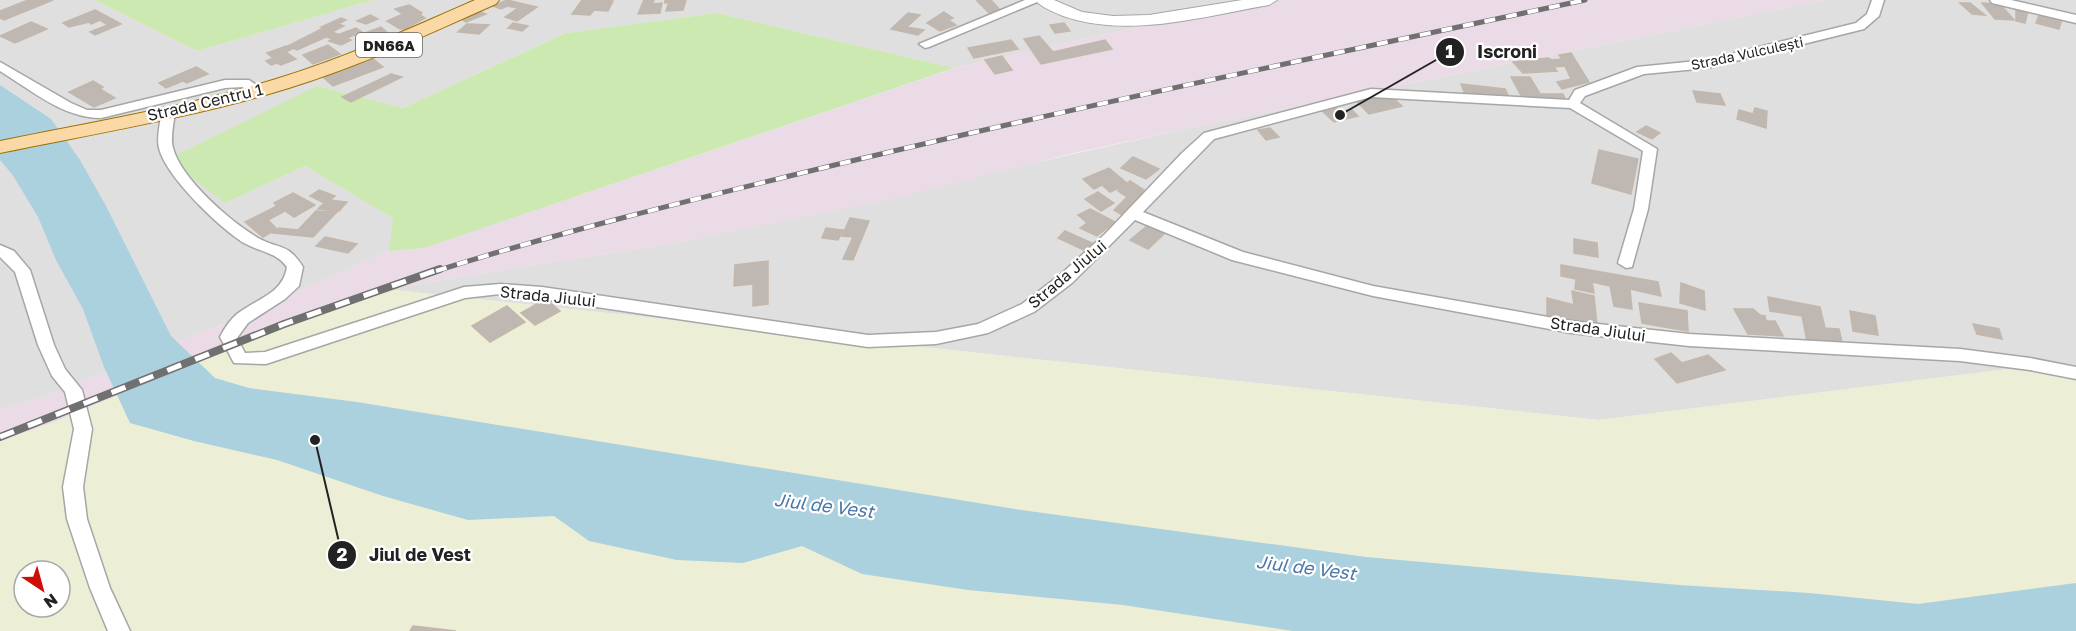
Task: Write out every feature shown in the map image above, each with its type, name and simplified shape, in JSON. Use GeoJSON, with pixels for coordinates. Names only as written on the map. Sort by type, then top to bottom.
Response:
{"type":"FeatureCollection","features":[{"type":"Feature","properties":{"kind":"main road","name":"Strada Centru 1"},"geometry":{"type":"LineString","coordinates":[[0,147],[258,91],[394,43],[490,0]]}},
{"type":"Feature","properties":{"kind":"street"},"geometry":{"type":"LineString","coordinates":[[925,44],[1036,0]]}},
{"type":"Feature","properties":{"kind":"street"},"geometry":{"type":"LineString","coordinates":[[1043,0],[1060,10],[1082,18],[1126,23],[1269,0]]}},
{"type":"Feature","properties":{"kind":"street","name":"Strada Vulculești"},"geometry":{"type":"LineString","coordinates":[[1573,104],[1580,93],[1642,70],[1707,64],[1860,26],[1873,16],[1878,0]]}},
{"type":"Feature","properties":{"kind":"street"},"geometry":{"type":"LineString","coordinates":[[1996,0],[2076,19]]}},
{"type":"Feature","properties":{"kind":"street"},"geometry":{"type":"LineString","coordinates":[[0,66],[66,106],[85,114],[101,114],[225,84],[244,83],[258,91]]}},
{"type":"Feature","properties":{"kind":"street","name":"Strada Jiului"},"geometry":{"type":"LineString","coordinates":[[168,111],[166,147],[177,171],[233,227],[258,244],[285,252],[295,267],[293,282],[279,295],[242,318],[228,337],[240,359],[266,358],[454,296],[500,289],[542,292],[868,341],[936,338],[982,329],[1028,308],[1074,271],[1209,136],[1371,93],[1573,104]]}},
{"type":"Feature","properties":{"kind":"street"},"geometry":{"type":"LineString","coordinates":[[1573,104],[1650,149],[1641,209],[1626,263]]}},
{"type":"Feature","properties":{"kind":"street","name":"Strada Jiului"},"geometry":{"type":"LineString","coordinates":[[1133,214],[1238,256],[1362,288],[1571,327],[1689,340],[1960,355],[2030,364],[2076,373]]}},
{"type":"Feature","properties":{"kind":"street"},"geometry":{"type":"LineString","coordinates":[[0,250],[22,270],[46,345],[58,372],[73,390],[83,429],[73,487],[77,519],[100,588],[119,631]]}},
{"type":"Feature","properties":{"kind":"shaded area"},"geometry":{"type":"Polygon","coordinates":[[[0,0],[95,0],[197,51],[373,0],[1291,0],[1133,28],[954,68],[717,13],[566,33],[403,108],[317,86],[225,203],[305,166],[394,218],[389,251],[235,319],[45,397],[0,409],[0,0]]]}},
{"type":"Feature","properties":{"kind":"shaded area"},"geometry":{"type":"Polygon","coordinates":[[[1291,0],[1824,0],[1194,127],[1069,154],[892,199],[690,240],[386,289],[52,423],[0,441],[0,409],[45,397],[235,319],[389,251],[424,248],[955,68],[1133,28],[1291,0]]]}},
{"type":"Feature","properties":{"kind":"shaded area"},"geometry":{"type":"Polygon","coordinates":[[[1824,0],[2076,0],[2076,378],[2008,369],[1599,420],[386,289],[690,240],[1194,127],[1824,0]]]}},
{"type":"Feature","properties":{"kind":"green space"},"geometry":{"type":"Polygon","coordinates":[[[95,0],[373,0],[197,51],[95,0]]]}},
{"type":"Feature","properties":{"kind":"green space"},"geometry":{"type":"Polygon","coordinates":[[[717,13],[954,68],[424,248],[389,251],[393,218],[305,166],[225,203],[168,159],[317,86],[403,108],[566,33],[717,13]]]}},
{"type":"Feature","properties":{"kind":"green space"},"geometry":{"type":"Polygon","coordinates":[[[386,289],[1599,420],[2008,369],[2076,378],[2076,631],[0,631],[0,441],[52,423],[250,339],[386,289]]]}},
{"type":"Feature","properties":{"kind":"water"},"geometry":{"type":"Polygon","coordinates":[[[0,85],[51,119],[80,160],[106,206],[171,336],[215,378],[249,388],[357,402],[1015,509],[1366,557],[1918,604],[2076,583],[2076,631],[1293,631],[1123,605],[968,590],[862,574],[802,546],[743,563],[677,560],[589,541],[554,516],[468,520],[383,496],[277,460],[194,441],[130,423],[104,367],[83,309],[56,260],[38,217],[12,174],[0,160],[0,85]]]}},
{"type":"Feature","properties":{"kind":"building"},"geometry":{"type":"Polygon","coordinates":[[[28,0],[53,0],[4,20],[0,18],[0,11],[28,0]]]}},
{"type":"Feature","properties":{"kind":"building"},"geometry":{"type":"Polygon","coordinates":[[[507,0],[537,7],[517,21],[505,17],[518,8],[507,6],[501,9],[493,6],[507,0]]]}},
{"type":"Feature","properties":{"kind":"building"},"geometry":{"type":"Polygon","coordinates":[[[582,0],[613,1],[608,11],[594,10],[590,15],[572,14],[582,0]]]}},
{"type":"Feature","properties":{"kind":"building"},"geometry":{"type":"Polygon","coordinates":[[[644,0],[654,0],[653,4],[662,3],[660,13],[638,14],[644,0]]]}},
{"type":"Feature","properties":{"kind":"building"},"geometry":{"type":"Polygon","coordinates":[[[665,0],[686,0],[683,10],[666,11],[669,2],[665,3],[665,0]]]}},
{"type":"Feature","properties":{"kind":"building"},"geometry":{"type":"Polygon","coordinates":[[[991,0],[1000,10],[989,13],[977,1],[991,0]]]}},
{"type":"Feature","properties":{"kind":"building"},"geometry":{"type":"Polygon","coordinates":[[[1960,3],[1970,3],[1985,15],[1972,14],[1960,3]]]}},
{"type":"Feature","properties":{"kind":"building"},"geometry":{"type":"Polygon","coordinates":[[[1982,3],[2000,4],[2014,20],[1995,19],[1982,3]]]}},
{"type":"Feature","properties":{"kind":"building"},"geometry":{"type":"Polygon","coordinates":[[[409,5],[422,13],[420,15],[425,18],[405,29],[400,29],[387,21],[403,14],[395,9],[409,5]]]}},
{"type":"Feature","properties":{"kind":"building"},"geometry":{"type":"Polygon","coordinates":[[[2016,8],[2028,11],[2025,23],[2016,21],[2016,8]]]}},
{"type":"Feature","properties":{"kind":"building"},"geometry":{"type":"Polygon","coordinates":[[[95,10],[121,24],[95,35],[90,32],[108,25],[100,20],[91,24],[89,22],[69,27],[63,23],[95,10]]]}},
{"type":"Feature","properties":{"kind":"building"},"geometry":{"type":"Polygon","coordinates":[[[480,12],[486,14],[466,22],[461,19],[480,12]]]}},
{"type":"Feature","properties":{"kind":"building"},"geometry":{"type":"Polygon","coordinates":[[[944,12],[953,18],[948,20],[956,25],[940,31],[927,23],[944,12]]]}},
{"type":"Feature","properties":{"kind":"building"},"geometry":{"type":"Polygon","coordinates":[[[908,13],[920,15],[907,27],[924,30],[918,35],[891,29],[908,13]]]}},
{"type":"Feature","properties":{"kind":"building"},"geometry":{"type":"Polygon","coordinates":[[[2040,13],[2062,19],[2059,29],[2036,23],[2040,13]]]}},
{"type":"Feature","properties":{"kind":"building"},"geometry":{"type":"Polygon","coordinates":[[[370,15],[378,19],[366,24],[357,21],[370,15]]]}},
{"type":"Feature","properties":{"kind":"building"},"geometry":{"type":"Polygon","coordinates":[[[341,18],[346,20],[338,24],[344,26],[334,31],[321,27],[341,18]]]}},
{"type":"Feature","properties":{"kind":"building"},"geometry":{"type":"Polygon","coordinates":[[[31,22],[47,29],[15,43],[0,36],[31,22]]]}},
{"type":"Feature","properties":{"kind":"building"},"geometry":{"type":"Polygon","coordinates":[[[513,23],[528,26],[522,31],[508,28],[513,23]]]}},
{"type":"Feature","properties":{"kind":"building"},"geometry":{"type":"Polygon","coordinates":[[[1064,23],[1070,31],[1055,33],[1050,25],[1064,23]]]}},
{"type":"Feature","properties":{"kind":"building"},"geometry":{"type":"Polygon","coordinates":[[[467,24],[489,25],[479,34],[458,32],[467,24]]]}},
{"type":"Feature","properties":{"kind":"building"},"geometry":{"type":"Polygon","coordinates":[[[381,27],[390,35],[370,42],[362,34],[381,27]]]}},
{"type":"Feature","properties":{"kind":"building"},"geometry":{"type":"Polygon","coordinates":[[[323,28],[351,40],[341,45],[329,41],[333,39],[326,37],[297,50],[288,46],[323,28]]]}},
{"type":"Feature","properties":{"kind":"building"},"geometry":{"type":"Polygon","coordinates":[[[356,28],[362,32],[347,38],[340,34],[356,28]]]}},
{"type":"Feature","properties":{"kind":"building"},"geometry":{"type":"Polygon","coordinates":[[[1039,36],[1053,52],[1105,40],[1112,49],[1041,64],[1024,39],[1039,36]]]}},
{"type":"Feature","properties":{"kind":"building"},"geometry":{"type":"Polygon","coordinates":[[[1011,40],[1018,49],[974,58],[968,48],[1011,40]]]}},
{"type":"Feature","properties":{"kind":"building"},"geometry":{"type":"Polygon","coordinates":[[[328,45],[340,54],[313,64],[303,55],[328,45]]]}},
{"type":"Feature","properties":{"kind":"building"},"geometry":{"type":"Polygon","coordinates":[[[286,46],[292,49],[286,52],[296,59],[281,65],[277,63],[271,65],[266,61],[273,58],[267,53],[286,46]]]}},
{"type":"Feature","properties":{"kind":"building"},"geometry":{"type":"Polygon","coordinates":[[[1571,53],[1589,82],[1562,89],[1557,82],[1571,79],[1565,66],[1554,67],[1557,71],[1523,73],[1513,62],[1548,58],[1562,59],[1559,55],[1571,53]]]}},
{"type":"Feature","properties":{"kind":"building"},"geometry":{"type":"Polygon","coordinates":[[[1002,56],[1012,70],[995,74],[985,60],[1002,56]]]}},
{"type":"Feature","properties":{"kind":"building"},"geometry":{"type":"Polygon","coordinates":[[[372,58],[383,67],[333,86],[324,78],[372,58]]]}},
{"type":"Feature","properties":{"kind":"building"},"geometry":{"type":"Polygon","coordinates":[[[196,67],[208,74],[187,83],[183,81],[166,88],[159,83],[196,67]]]}},
{"type":"Feature","properties":{"kind":"building"},"geometry":{"type":"Polygon","coordinates":[[[391,74],[402,77],[351,102],[342,97],[391,74]]]}},
{"type":"Feature","properties":{"kind":"building"},"geometry":{"type":"Polygon","coordinates":[[[1511,77],[1530,77],[1540,94],[1563,94],[1566,101],[1523,99],[1511,77]]]}},
{"type":"Feature","properties":{"kind":"building"},"geometry":{"type":"Polygon","coordinates":[[[93,81],[103,87],[100,89],[115,98],[94,107],[69,92],[93,81]]]}},
{"type":"Feature","properties":{"kind":"building"},"geometry":{"type":"Polygon","coordinates":[[[1461,84],[1505,89],[1509,97],[1465,94],[1461,84]]]}},
{"type":"Feature","properties":{"kind":"building"},"geometry":{"type":"Polygon","coordinates":[[[1693,91],[1720,94],[1725,105],[1697,102],[1693,91]]]}},
{"type":"Feature","properties":{"kind":"building"},"geometry":{"type":"Polygon","coordinates":[[[1389,94],[1402,106],[1369,114],[1357,102],[1389,94]]]}},
{"type":"Feature","properties":{"kind":"building"},"geometry":{"type":"Polygon","coordinates":[[[1335,107],[1340,112],[1351,109],[1358,116],[1334,122],[1321,110],[1335,107]]]}},
{"type":"Feature","properties":{"kind":"building"},"geometry":{"type":"Polygon","coordinates":[[[1755,108],[1767,111],[1766,128],[1737,119],[1739,110],[1753,114],[1755,108]]]}},
{"type":"Feature","properties":{"kind":"building"},"geometry":{"type":"Polygon","coordinates":[[[1646,126],[1660,133],[1652,139],[1637,132],[1646,126]]]}},
{"type":"Feature","properties":{"kind":"building"},"geometry":{"type":"Polygon","coordinates":[[[1270,128],[1279,137],[1266,140],[1258,130],[1270,128]]]}},
{"type":"Feature","properties":{"kind":"building"},"geometry":{"type":"Polygon","coordinates":[[[1599,150],[1638,159],[1631,194],[1592,183],[1599,150]]]}},
{"type":"Feature","properties":{"kind":"building"},"geometry":{"type":"Polygon","coordinates":[[[1133,157],[1159,169],[1146,179],[1121,168],[1133,157]]]}},
{"type":"Feature","properties":{"kind":"building"},"geometry":{"type":"Polygon","coordinates":[[[1109,168],[1128,184],[1110,192],[1102,185],[1094,189],[1083,179],[1109,168]]]}},
{"type":"Feature","properties":{"kind":"building"},"geometry":{"type":"Polygon","coordinates":[[[1130,181],[1144,190],[1122,215],[1114,210],[1127,197],[1118,191],[1130,181]]]}},
{"type":"Feature","properties":{"kind":"building"},"geometry":{"type":"Polygon","coordinates":[[[319,190],[335,196],[330,200],[347,202],[339,211],[318,209],[324,203],[310,196],[319,190]]]}},
{"type":"Feature","properties":{"kind":"building"},"geometry":{"type":"Polygon","coordinates":[[[1098,192],[1114,203],[1101,211],[1085,199],[1098,192]]]}},
{"type":"Feature","properties":{"kind":"building"},"geometry":{"type":"Polygon","coordinates":[[[293,193],[315,205],[294,217],[285,211],[268,220],[277,229],[263,237],[245,222],[277,206],[274,203],[293,193]]]}},
{"type":"Feature","properties":{"kind":"building"},"geometry":{"type":"Polygon","coordinates":[[[1090,209],[1115,222],[1097,236],[1080,228],[1087,223],[1078,215],[1090,209]]]}},
{"type":"Feature","properties":{"kind":"building"},"geometry":{"type":"Polygon","coordinates":[[[316,211],[337,212],[313,237],[273,233],[279,228],[298,230],[316,211]]]}},
{"type":"Feature","properties":{"kind":"building"},"geometry":{"type":"Polygon","coordinates":[[[850,218],[869,221],[853,260],[843,259],[853,237],[842,236],[850,218]]]}},
{"type":"Feature","properties":{"kind":"building"},"geometry":{"type":"Polygon","coordinates":[[[1148,225],[1166,232],[1148,249],[1130,240],[1148,225]]]}},
{"type":"Feature","properties":{"kind":"building"},"geometry":{"type":"Polygon","coordinates":[[[826,228],[843,230],[838,240],[822,238],[826,228]]]}},
{"type":"Feature","properties":{"kind":"building"},"geometry":{"type":"Polygon","coordinates":[[[1065,231],[1092,243],[1084,250],[1058,238],[1065,231]]]}},
{"type":"Feature","properties":{"kind":"building"},"geometry":{"type":"Polygon","coordinates":[[[325,237],[357,244],[348,253],[316,246],[325,237]]]}},
{"type":"Feature","properties":{"kind":"building"},"geometry":{"type":"Polygon","coordinates":[[[1574,239],[1597,243],[1598,257],[1574,253],[1574,239]]]}},
{"type":"Feature","properties":{"kind":"building"},"geometry":{"type":"Polygon","coordinates":[[[768,261],[768,304],[753,306],[753,284],[734,286],[735,265],[768,261]]]}},
{"type":"Feature","properties":{"kind":"building"},"geometry":{"type":"Polygon","coordinates":[[[1561,265],[1658,282],[1661,296],[1630,289],[1632,309],[1614,306],[1610,286],[1592,282],[1594,293],[1575,289],[1576,279],[1561,276],[1561,265]]]}},
{"type":"Feature","properties":{"kind":"building"},"geometry":{"type":"Polygon","coordinates":[[[1681,283],[1704,291],[1705,310],[1680,303],[1681,283]]]}},
{"type":"Feature","properties":{"kind":"building"},"geometry":{"type":"Polygon","coordinates":[[[1572,291],[1594,296],[1597,325],[1547,315],[1547,298],[1574,305],[1572,291]]]}},
{"type":"Feature","properties":{"kind":"building"},"geometry":{"type":"Polygon","coordinates":[[[1768,297],[1820,307],[1825,328],[1839,329],[1843,346],[1807,341],[1802,316],[1770,311],[1768,297]]]}},
{"type":"Feature","properties":{"kind":"building"},"geometry":{"type":"Polygon","coordinates":[[[546,299],[560,311],[535,325],[521,313],[546,299]]]}},
{"type":"Feature","properties":{"kind":"building"},"geometry":{"type":"Polygon","coordinates":[[[1639,303],[1687,311],[1688,331],[1642,323],[1639,303]]]}},
{"type":"Feature","properties":{"kind":"building"},"geometry":{"type":"Polygon","coordinates":[[[507,306],[525,322],[490,342],[472,326],[507,306]]]}},
{"type":"Feature","properties":{"kind":"building"},"geometry":{"type":"Polygon","coordinates":[[[1734,309],[1753,309],[1765,316],[1766,321],[1775,321],[1783,336],[1748,334],[1734,309]]]}},
{"type":"Feature","properties":{"kind":"building"},"geometry":{"type":"Polygon","coordinates":[[[1850,311],[1875,316],[1878,335],[1853,331],[1850,311]]]}},
{"type":"Feature","properties":{"kind":"building"},"geometry":{"type":"Polygon","coordinates":[[[1973,324],[1999,329],[2002,339],[1977,334],[1973,324]]]}},
{"type":"Feature","properties":{"kind":"building"},"geometry":{"type":"Polygon","coordinates":[[[1671,353],[1682,363],[1708,355],[1725,370],[1677,383],[1655,359],[1671,353]]]}},
{"type":"Feature","properties":{"kind":"building"},"geometry":{"type":"Polygon","coordinates":[[[413,626],[456,631],[410,631],[413,626]]]}},
{"type":"Feature","properties":{"kind":"railway"},"geometry":{"type":"LineString","coordinates":[[436,271],[624,217],[910,147],[1199,82],[1585,0]]}},
{"type":"Feature","properties":{"kind":"railway"},"geometry":{"type":"LineString","coordinates":[[0,437],[284,324],[440,269]]}},
{"type":"Feature","properties":{"kind":"place","name":"Iscroni"},"geometry":{"type":"Point","coordinates":[1340,115]}},
{"type":"Feature","properties":{"kind":"place","name":"Jiul de Vest"},"geometry":{"type":"Point","coordinates":[315,440]}}]}
